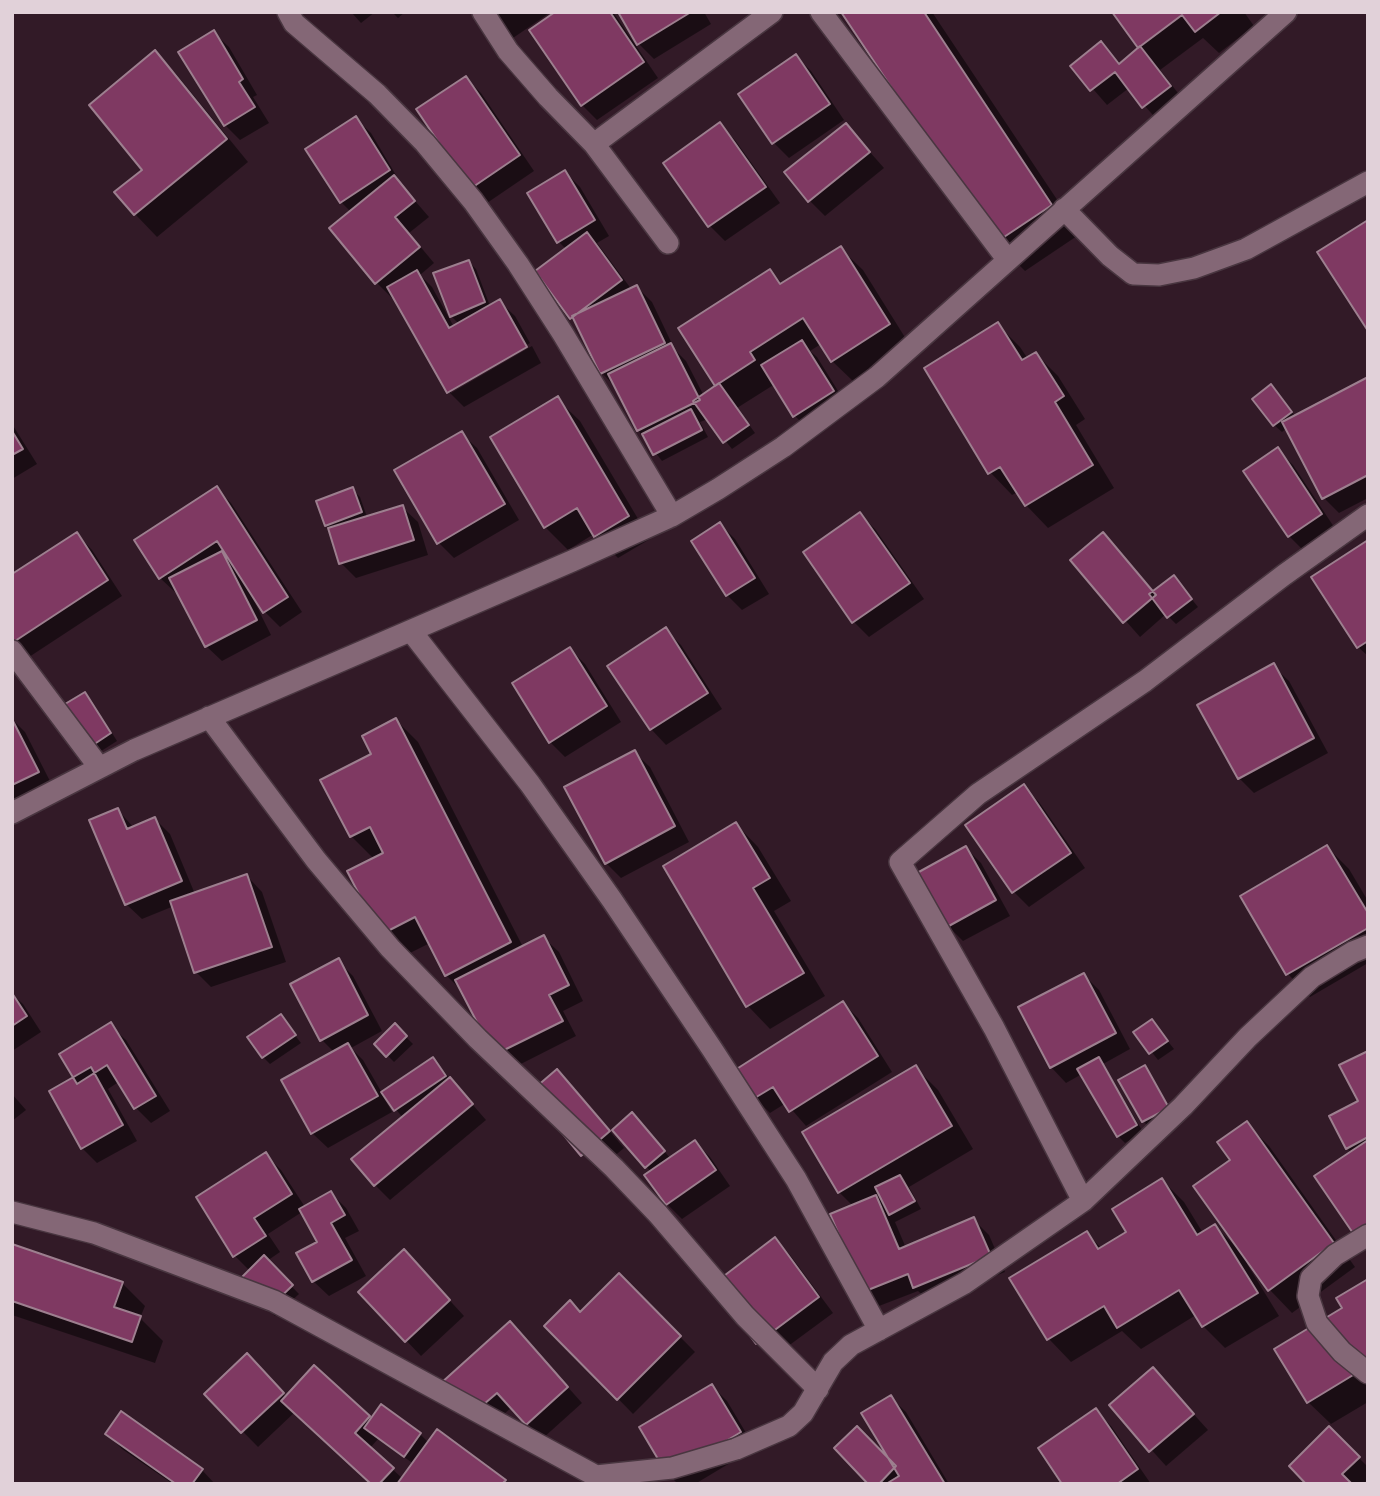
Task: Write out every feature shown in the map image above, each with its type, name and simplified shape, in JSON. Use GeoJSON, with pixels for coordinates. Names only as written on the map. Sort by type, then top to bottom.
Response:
{"type":"FeatureCollection","features":[{"type":"Feature","properties":{"kind":"street"},"geometry":{"type":"LineString","coordinates":[[288,12],[294,23],[377,94],[425,143],[473,201],[518,264],[570,345],[672,516]]}},
{"type":"Feature","properties":{"kind":"street"},"geometry":{"type":"LineString","coordinates":[[483,12],[516,60],[594,144],[668,243]]}},
{"type":"Feature","properties":{"kind":"street"},"geometry":{"type":"LineString","coordinates":[[594,144],[772,12]]}},
{"type":"Feature","properties":{"kind":"street"},"geometry":{"type":"LineString","coordinates":[[821,12],[1007,259]]}},
{"type":"Feature","properties":{"kind":"street"},"geometry":{"type":"LineString","coordinates":[[12,813],[99,766],[672,516],[783,447],[877,376],[1286,12]]}},
{"type":"Feature","properties":{"kind":"street"},"geometry":{"type":"LineString","coordinates":[[1064,209],[1110,256],[1133,274],[1159,275],[1194,268],[1246,249],[1368,182]]}},
{"type":"Feature","properties":{"kind":"street"},"geometry":{"type":"LineString","coordinates":[[1083,1201],[994,1028],[900,862],[978,794],[1145,681],[1368,515]]}},
{"type":"Feature","properties":{"kind":"street"},"geometry":{"type":"LineString","coordinates":[[411,631],[530,784],[705,1037],[796,1179],[879,1330]]}},
{"type":"Feature","properties":{"kind":"street"},"geometry":{"type":"LineString","coordinates":[[12,651],[99,766]]}},
{"type":"Feature","properties":{"kind":"street"},"geometry":{"type":"LineString","coordinates":[[209,717],[316,860],[390,948],[478,1039],[614,1168],[658,1214],[753,1324],[818,1389]]}},
{"type":"Feature","properties":{"kind":"street"},"geometry":{"type":"LineString","coordinates":[[12,1212],[94,1233],[274,1301],[594,1480],[672,1468],[705,1460],[758,1441],[789,1426],[803,1413],[833,1362],[851,1345],[965,1283],[1083,1201],[1312,977],[1364,955]]}},
{"type":"Feature","properties":{"kind":"street"},"geometry":{"type":"LineString","coordinates":[[1368,1235],[1335,1255],[1311,1278],[1308,1296],[1317,1323],[1342,1352],[1368,1373]]}},
{"type":"Feature","properties":{"kind":"building"},"geometry":{"type":"Polygon","coordinates":[[[555,12],[610,12],[644,62],[581,106],[529,30],[555,12]]]}},
{"type":"Feature","properties":{"kind":"building"},"geometry":{"type":"Polygon","coordinates":[[[618,12],[691,12],[637,45],[618,12]]]}},
{"type":"Feature","properties":{"kind":"building"},"geometry":{"type":"Polygon","coordinates":[[[841,12],[924,12],[1052,205],[995,243],[841,12]]]}},
{"type":"Feature","properties":{"kind":"building"},"geometry":{"type":"Polygon","coordinates":[[[1112,12],[1221,12],[1195,32],[1182,15],[1138,48],[1112,12]]]}},
{"type":"Feature","properties":{"kind":"building"},"geometry":{"type":"Polygon","coordinates":[[[214,30],[243,79],[239,82],[255,107],[224,126],[178,52],[214,30]]]}},
{"type":"Feature","properties":{"kind":"building"},"geometry":{"type":"Polygon","coordinates":[[[1101,41],[1119,64],[1140,46],[1171,86],[1142,108],[1115,72],[1090,91],[1070,66],[1101,41]]]}},
{"type":"Feature","properties":{"kind":"building"},"geometry":{"type":"Polygon","coordinates":[[[155,50],[227,139],[134,215],[114,192],[142,170],[89,105],[155,50]]]}},
{"type":"Feature","properties":{"kind":"building"},"geometry":{"type":"Polygon","coordinates":[[[796,54],[830,104],[772,144],[738,94],[796,54]]]}},
{"type":"Feature","properties":{"kind":"building"},"geometry":{"type":"Polygon","coordinates":[[[466,76],[520,155],[470,189],[416,109],[466,76]]]}},
{"type":"Feature","properties":{"kind":"building"},"geometry":{"type":"Polygon","coordinates":[[[356,116],[390,170],[340,203],[305,149],[356,116]]]}},
{"type":"Feature","properties":{"kind":"building"},"geometry":{"type":"Polygon","coordinates":[[[720,122],[766,187],[708,227],[663,163],[720,122]]]}},
{"type":"Feature","properties":{"kind":"building"},"geometry":{"type":"Polygon","coordinates":[[[846,123],[870,152],[808,202],[784,172],[846,123]]]}},
{"type":"Feature","properties":{"kind":"building"},"geometry":{"type":"Polygon","coordinates":[[[565,170],[595,220],[557,243],[527,193],[565,170]]]}},
{"type":"Feature","properties":{"kind":"building"},"geometry":{"type":"Polygon","coordinates":[[[394,175],[415,201],[395,217],[420,247],[375,284],[329,228],[394,175]]]}},
{"type":"Feature","properties":{"kind":"building"},"geometry":{"type":"Polygon","coordinates":[[[1368,220],[1368,331],[1317,252],[1368,220]]]}},
{"type":"Feature","properties":{"kind":"building"},"geometry":{"type":"Polygon","coordinates":[[[587,232],[622,280],[570,319],[535,271],[587,232]]]}},
{"type":"Feature","properties":{"kind":"building"},"geometry":{"type":"Polygon","coordinates":[[[841,246],[890,324],[831,362],[803,318],[750,352],[755,360],[715,386],[678,328],[770,269],[780,284],[841,246]]]}},
{"type":"Feature","properties":{"kind":"building"},"geometry":{"type":"Polygon","coordinates":[[[469,260],[485,302],[450,317],[433,273],[469,260]]]}},
{"type":"Feature","properties":{"kind":"building"},"geometry":{"type":"Polygon","coordinates":[[[417,270],[449,328],[500,299],[527,347],[447,393],[387,287],[417,270]]]}},
{"type":"Feature","properties":{"kind":"building"},"geometry":{"type":"Polygon","coordinates":[[[637,285],[665,343],[600,374],[572,316],[637,285]]]}},
{"type":"Feature","properties":{"kind":"building"},"geometry":{"type":"Polygon","coordinates":[[[998,322],[1022,360],[1036,352],[1064,396],[1055,402],[1093,465],[1025,506],[1000,467],[988,474],[924,368],[998,322]]]}},
{"type":"Feature","properties":{"kind":"building"},"geometry":{"type":"Polygon","coordinates":[[[802,340],[834,391],[793,417],[761,365],[802,340]]]}},
{"type":"Feature","properties":{"kind":"building"},"geometry":{"type":"Polygon","coordinates":[[[671,343],[700,400],[637,431],[608,374],[671,343]]]}},
{"type":"Feature","properties":{"kind":"building"},"geometry":{"type":"Polygon","coordinates":[[[1368,377],[1368,475],[1322,499],[1282,422],[1368,377]]]}},
{"type":"Feature","properties":{"kind":"building"},"geometry":{"type":"Polygon","coordinates":[[[719,383],[749,425],[723,443],[693,401],[719,383]]]}},
{"type":"Feature","properties":{"kind":"building"},"geometry":{"type":"Polygon","coordinates":[[[1271,384],[1292,412],[1273,426],[1252,399],[1271,384]]]}},
{"type":"Feature","properties":{"kind":"building"},"geometry":{"type":"Polygon","coordinates":[[[558,396],[629,516],[594,537],[577,508],[544,528],[490,437],[558,396]]]}},
{"type":"Feature","properties":{"kind":"building"},"geometry":{"type":"Polygon","coordinates":[[[691,409],[702,430],[653,455],[642,434],[691,409]]]}},
{"type":"Feature","properties":{"kind":"building"},"geometry":{"type":"Polygon","coordinates":[[[12,431],[23,449],[12,455],[12,431]]]}},
{"type":"Feature","properties":{"kind":"building"},"geometry":{"type":"Polygon","coordinates":[[[462,431],[505,504],[437,544],[394,470],[462,431]]]}},
{"type":"Feature","properties":{"kind":"building"},"geometry":{"type":"Polygon","coordinates":[[[1278,447],[1322,514],[1288,537],[1243,471],[1278,447]]]}},
{"type":"Feature","properties":{"kind":"building"},"geometry":{"type":"Polygon","coordinates":[[[217,486],[288,597],[263,613],[217,541],[159,579],[134,540],[217,486]]]}},
{"type":"Feature","properties":{"kind":"building"},"geometry":{"type":"Polygon","coordinates":[[[353,487],[362,512],[325,526],[316,501],[353,487]]]}},
{"type":"Feature","properties":{"kind":"building"},"geometry":{"type":"Polygon","coordinates":[[[403,505],[414,540],[339,564],[328,528],[403,505]]]}},
{"type":"Feature","properties":{"kind":"building"},"geometry":{"type":"Polygon","coordinates":[[[860,512],[910,583],[852,623],[803,552],[860,512]]]}},
{"type":"Feature","properties":{"kind":"building"},"geometry":{"type":"Polygon","coordinates":[[[720,522],[755,578],[726,596],[691,541],[720,522]]]}},
{"type":"Feature","properties":{"kind":"building"},"geometry":{"type":"Polygon","coordinates":[[[77,532],[108,580],[12,643],[12,574],[77,532]]]}},
{"type":"Feature","properties":{"kind":"building"},"geometry":{"type":"Polygon","coordinates":[[[1103,532],[1156,595],[1123,623],[1070,560],[1103,532]]]}},
{"type":"Feature","properties":{"kind":"building"},"geometry":{"type":"Polygon","coordinates":[[[1368,540],[1368,641],[1357,648],[1311,577],[1368,540]]]}},
{"type":"Feature","properties":{"kind":"building"},"geometry":{"type":"Polygon","coordinates":[[[222,551],[257,620],[205,647],[169,578],[222,551]]]}},
{"type":"Feature","properties":{"kind":"building"},"geometry":{"type":"Polygon","coordinates":[[[1174,575],[1192,599],[1167,618],[1149,594],[1174,575]]]}},
{"type":"Feature","properties":{"kind":"building"},"geometry":{"type":"Polygon","coordinates":[[[666,627],[708,693],[650,730],[607,666],[666,627]]]}},
{"type":"Feature","properties":{"kind":"building"},"geometry":{"type":"Polygon","coordinates":[[[570,647],[607,706],[549,743],[512,683],[570,647]]]}},
{"type":"Feature","properties":{"kind":"building"},"geometry":{"type":"Polygon","coordinates":[[[1274,663],[1314,738],[1238,779],[1197,705],[1274,663]]]}},
{"type":"Feature","properties":{"kind":"building"},"geometry":{"type":"Polygon","coordinates":[[[85,692],[111,733],[87,749],[60,707],[85,692]]]}},
{"type":"Feature","properties":{"kind":"building"},"geometry":{"type":"Polygon","coordinates":[[[396,718],[511,942],[445,976],[415,917],[380,935],[347,871],[383,853],[370,827],[350,837],[320,780],[371,754],[362,736],[396,718]]]}},
{"type":"Feature","properties":{"kind":"building"},"geometry":{"type":"Polygon","coordinates":[[[12,719],[39,772],[12,785],[12,719]]]}},
{"type":"Feature","properties":{"kind":"building"},"geometry":{"type":"Polygon","coordinates":[[[635,750],[675,826],[605,864],[564,787],[635,750]]]}},
{"type":"Feature","properties":{"kind":"building"},"geometry":{"type":"Polygon","coordinates":[[[1024,784],[1071,853],[1012,893],[965,825],[1024,784]]]}},
{"type":"Feature","properties":{"kind":"building"},"geometry":{"type":"Polygon","coordinates":[[[118,808],[127,829],[155,817],[182,881],[125,905],[89,820],[118,808]]]}},
{"type":"Feature","properties":{"kind":"building"},"geometry":{"type":"Polygon","coordinates":[[[736,822],[770,878],[753,888],[804,973],[746,1007],[663,866],[736,822]]]}},
{"type":"Feature","properties":{"kind":"building"},"geometry":{"type":"Polygon","coordinates":[[[1327,845],[1368,913],[1368,928],[1286,975],[1240,896],[1327,845]]]}},
{"type":"Feature","properties":{"kind":"building"},"geometry":{"type":"Polygon","coordinates":[[[966,846],[996,900],[947,927],[917,873],[966,846]]]}},
{"type":"Feature","properties":{"kind":"building"},"geometry":{"type":"Polygon","coordinates":[[[247,874],[272,947],[194,973],[170,901],[247,874]]]}},
{"type":"Feature","properties":{"kind":"building"},"geometry":{"type":"Polygon","coordinates":[[[544,935],[569,985],[549,995],[563,1021],[494,1055],[455,980],[544,935]]]}},
{"type":"Feature","properties":{"kind":"building"},"geometry":{"type":"Polygon","coordinates":[[[339,958],[368,1015],[320,1041],[290,984],[339,958]]]}},
{"type":"Feature","properties":{"kind":"building"},"geometry":{"type":"Polygon","coordinates":[[[1084,973],[1116,1033],[1050,1068],[1018,1007],[1084,973]]]}},
{"type":"Feature","properties":{"kind":"building"},"geometry":{"type":"Polygon","coordinates":[[[12,993],[27,1016],[12,1026],[12,993]]]}},
{"type":"Feature","properties":{"kind":"building"},"geometry":{"type":"Polygon","coordinates":[[[843,1001],[878,1056],[789,1112],[773,1087],[753,1099],[735,1070],[843,1001]]]}},
{"type":"Feature","properties":{"kind":"building"},"geometry":{"type":"Polygon","coordinates":[[[281,1014],[296,1035],[262,1058],[247,1037],[281,1014]]]}},
{"type":"Feature","properties":{"kind":"building"},"geometry":{"type":"Polygon","coordinates":[[[1152,1019],[1168,1041],[1149,1054],[1133,1032],[1152,1019]]]}},
{"type":"Feature","properties":{"kind":"building"},"geometry":{"type":"Polygon","coordinates":[[[111,1022],[156,1096],[134,1109],[107,1065],[77,1084],[59,1054],[111,1022]]]}},
{"type":"Feature","properties":{"kind":"building"},"geometry":{"type":"Polygon","coordinates":[[[395,1023],[407,1036],[386,1057],[374,1044],[395,1023]]]}},
{"type":"Feature","properties":{"kind":"building"},"geometry":{"type":"Polygon","coordinates":[[[348,1043],[378,1096],[311,1134],[281,1080],[348,1043]]]}},
{"type":"Feature","properties":{"kind":"building"},"geometry":{"type":"Polygon","coordinates":[[[1368,1051],[1368,1137],[1346,1149],[1329,1116],[1358,1101],[1339,1065],[1368,1051]]]}},
{"type":"Feature","properties":{"kind":"building"},"geometry":{"type":"Polygon","coordinates":[[[433,1057],[446,1076],[394,1111],[381,1092],[433,1057]]]}},
{"type":"Feature","properties":{"kind":"building"},"geometry":{"type":"Polygon","coordinates":[[[1099,1057],[1137,1125],[1117,1137],[1077,1069],[1099,1057]]]}},
{"type":"Feature","properties":{"kind":"building"},"geometry":{"type":"Polygon","coordinates":[[[916,1065],[952,1126],[838,1193],[802,1132],[916,1065]]]}},
{"type":"Feature","properties":{"kind":"building"},"geometry":{"type":"Polygon","coordinates":[[[1145,1065],[1169,1108],[1142,1122],[1118,1080],[1145,1065]]]}},
{"type":"Feature","properties":{"kind":"building"},"geometry":{"type":"Polygon","coordinates":[[[91,1067],[123,1125],[81,1149],[49,1091],[91,1067]]]}},
{"type":"Feature","properties":{"kind":"building"},"geometry":{"type":"Polygon","coordinates":[[[557,1069],[610,1131],[581,1156],[529,1093],[557,1069]]]}},
{"type":"Feature","properties":{"kind":"building"},"geometry":{"type":"Polygon","coordinates":[[[450,1077],[473,1104],[374,1186],[351,1159],[450,1077]]]}},
{"type":"Feature","properties":{"kind":"building"},"geometry":{"type":"Polygon","coordinates":[[[632,1112],[665,1151],[645,1168],[612,1130],[632,1112]]]}},
{"type":"Feature","properties":{"kind":"building"},"geometry":{"type":"Polygon","coordinates":[[[1247,1121],[1334,1243],[1268,1291],[1193,1186],[1230,1160],[1217,1142],[1247,1121]]]}},
{"type":"Feature","properties":{"kind":"building"},"geometry":{"type":"Polygon","coordinates":[[[695,1140],[716,1170],[666,1205],[644,1175],[695,1140]]]}},
{"type":"Feature","properties":{"kind":"building"},"geometry":{"type":"Polygon","coordinates":[[[1368,1140],[1368,1231],[1357,1239],[1314,1176],[1368,1140]]]}},
{"type":"Feature","properties":{"kind":"building"},"geometry":{"type":"Polygon","coordinates":[[[266,1152],[292,1194],[254,1218],[266,1236],[233,1257],[196,1197],[266,1152]]]}},
{"type":"Feature","properties":{"kind":"building"},"geometry":{"type":"Polygon","coordinates":[[[900,1175],[915,1201],[889,1215],[875,1187],[900,1175]]]}},
{"type":"Feature","properties":{"kind":"building"},"geometry":{"type":"Polygon","coordinates":[[[1162,1178],[1197,1235],[1215,1224],[1258,1293],[1202,1327],[1179,1290],[1117,1328],[1104,1306],[1047,1340],[1009,1278],[1087,1231],[1098,1249],[1126,1232],[1112,1209],[1162,1178]]]}},
{"type":"Feature","properties":{"kind":"building"},"geometry":{"type":"Polygon","coordinates":[[[331,1191],[345,1215],[331,1223],[352,1260],[312,1282],[296,1253],[317,1242],[299,1209],[331,1191]]]}},
{"type":"Feature","properties":{"kind":"building"},"geometry":{"type":"Polygon","coordinates":[[[876,1195],[899,1249],[974,1217],[991,1256],[913,1288],[908,1274],[863,1292],[830,1214],[876,1195]]]}},
{"type":"Feature","properties":{"kind":"building"},"geometry":{"type":"Polygon","coordinates":[[[775,1237],[819,1297],[756,1344],[712,1285],[775,1237]]]}},
{"type":"Feature","properties":{"kind":"building"},"geometry":{"type":"Polygon","coordinates":[[[12,1244],[123,1282],[114,1307],[141,1316],[132,1342],[12,1301],[12,1244]]]}},
{"type":"Feature","properties":{"kind":"building"},"geometry":{"type":"Polygon","coordinates":[[[404,1249],[450,1300],[405,1342],[358,1292],[404,1249]]]}},
{"type":"Feature","properties":{"kind":"building"},"geometry":{"type":"Polygon","coordinates":[[[264,1255],[293,1285],[267,1310],[238,1281],[264,1255]]]}},
{"type":"Feature","properties":{"kind":"building"},"geometry":{"type":"Polygon","coordinates":[[[619,1273],[681,1336],[617,1400],[544,1326],[570,1300],[580,1312],[619,1273]]]}},
{"type":"Feature","properties":{"kind":"building"},"geometry":{"type":"Polygon","coordinates":[[[1368,1279],[1368,1366],[1307,1403],[1274,1349],[1342,1308],[1336,1298],[1368,1279]]]}},
{"type":"Feature","properties":{"kind":"building"},"geometry":{"type":"Polygon","coordinates":[[[510,1321],[568,1387],[526,1425],[497,1393],[470,1416],[440,1384],[510,1321]]]}},
{"type":"Feature","properties":{"kind":"building"},"geometry":{"type":"Polygon","coordinates":[[[247,1353],[284,1393],[241,1433],[204,1394],[247,1353]]]}},
{"type":"Feature","properties":{"kind":"building"},"geometry":{"type":"Polygon","coordinates":[[[314,1365],[370,1416],[355,1433],[394,1468],[379,1484],[371,1484],[281,1401],[314,1365]]]}},
{"type":"Feature","properties":{"kind":"building"},"geometry":{"type":"Polygon","coordinates":[[[1153,1367],[1194,1414],[1149,1452],[1109,1405],[1153,1367]]]}},
{"type":"Feature","properties":{"kind":"building"},"geometry":{"type":"Polygon","coordinates":[[[712,1384],[741,1432],[668,1476],[639,1427],[712,1384]]]}},
{"type":"Feature","properties":{"kind":"building"},"geometry":{"type":"Polygon","coordinates":[[[891,1395],[945,1484],[886,1484],[899,1476],[861,1413],[891,1395]]]}},
{"type":"Feature","properties":{"kind":"building"},"geometry":{"type":"Polygon","coordinates":[[[381,1404],[421,1433],[404,1457],[364,1428],[381,1404]]]}},
{"type":"Feature","properties":{"kind":"building"},"geometry":{"type":"Polygon","coordinates":[[[1096,1408],[1138,1469],[1117,1484],[1062,1484],[1038,1448],[1096,1408]]]}},
{"type":"Feature","properties":{"kind":"building"},"geometry":{"type":"Polygon","coordinates":[[[121,1411],[203,1469],[192,1484],[176,1484],[105,1434],[121,1411]]]}},
{"type":"Feature","properties":{"kind":"building"},"geometry":{"type":"Polygon","coordinates":[[[857,1426],[896,1466],[879,1484],[868,1484],[834,1448],[857,1426]]]}},
{"type":"Feature","properties":{"kind":"building"},"geometry":{"type":"Polygon","coordinates":[[[1329,1426],[1360,1457],[1342,1474],[1352,1484],[1306,1484],[1289,1466],[1329,1426]]]}},
{"type":"Feature","properties":{"kind":"building"},"geometry":{"type":"Polygon","coordinates":[[[437,1429],[506,1480],[502,1484],[397,1484],[437,1429]]]}}]}
